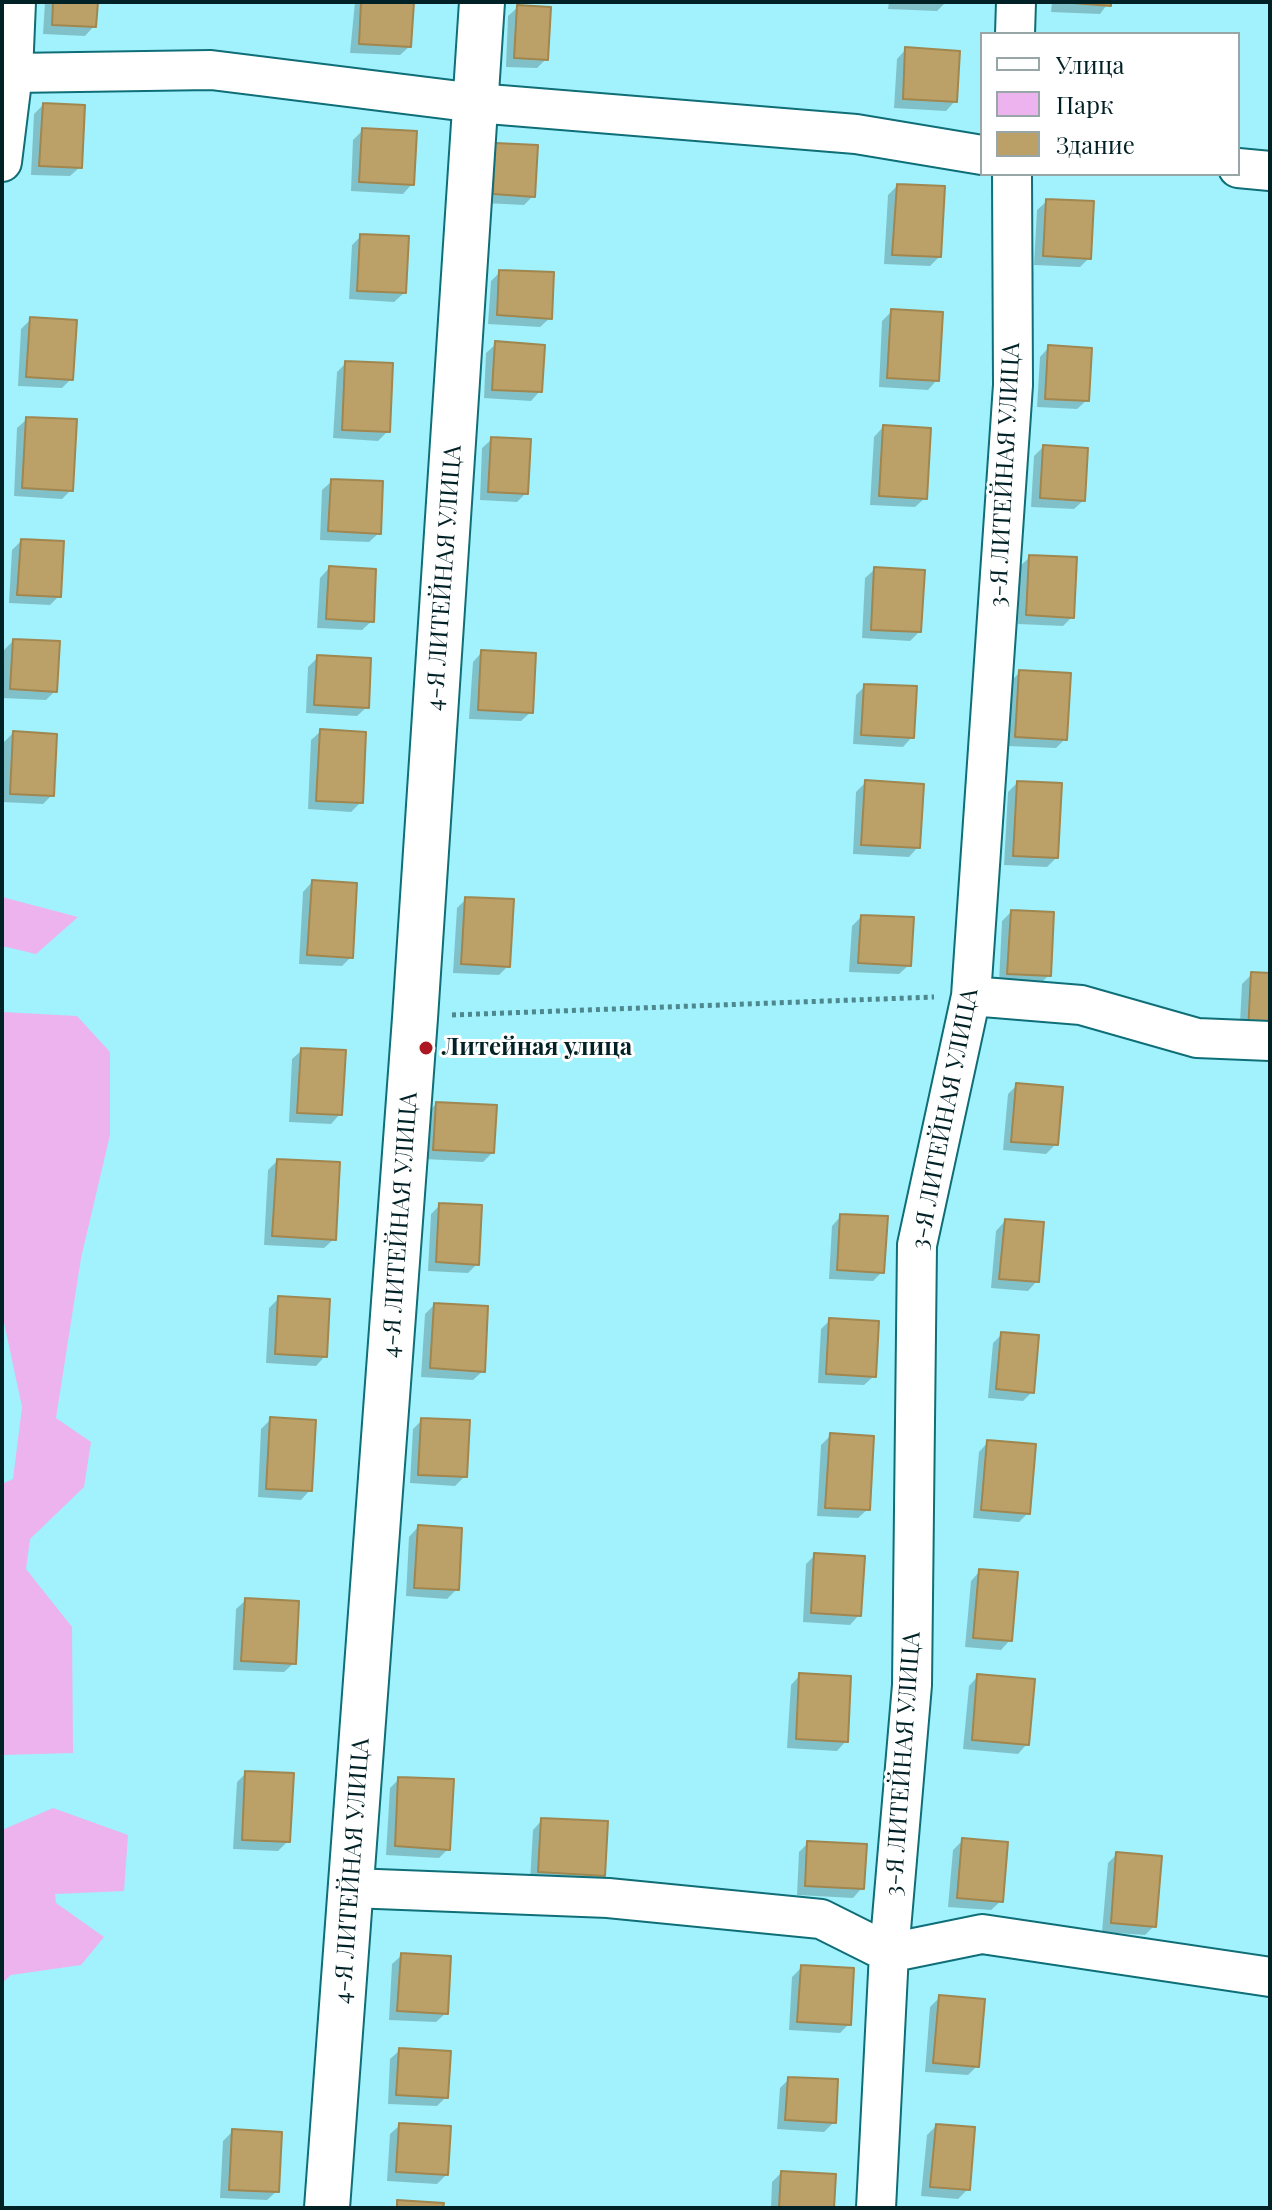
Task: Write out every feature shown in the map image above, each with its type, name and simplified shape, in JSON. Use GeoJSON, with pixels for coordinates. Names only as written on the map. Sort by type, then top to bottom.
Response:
{"type":"FeatureCollection","features":[{"type":"Feature","properties":{"kind":"street"},"geometry":{"type":"LineString","coordinates":[[2,162],[13,73],[16,2]]}},
{"type":"Feature","properties":{"kind":"street","name":"4-Я ЛИТЕЙНАЯ УЛИЦА"},"geometry":{"type":"LineString","coordinates":[[327,2208],[415,1018],[482,2]]}},
{"type":"Feature","properties":{"kind":"street"},"geometry":{"type":"LineString","coordinates":[[1015,32],[1016,2]]}},
{"type":"Feature","properties":{"kind":"street"},"geometry":{"type":"LineString","coordinates":[[13,73],[211,70],[476,103],[856,134],[980,155]]}},
{"type":"Feature","properties":{"kind":"street"},"geometry":{"type":"LineString","coordinates":[[1240,168],[1270,171]]}},
{"type":"Feature","properties":{"kind":"street","name":"3-Я ЛИТЕЙНАЯ УЛИЦА"},"geometry":{"type":"LineString","coordinates":[[876,2208],[889,1953],[912,1685],[917,1245],[971,996],[1013,385],[1012,176]]}},
{"type":"Feature","properties":{"kind":"street"},"geometry":{"type":"LineString","coordinates":[[971,996],[1081,1005],[1197,1038],[1270,1041]]}},
{"type":"Feature","properties":{"kind":"street"},"geometry":{"type":"LineString","coordinates":[[351,1888],[608,1898],[821,1919],[889,1953],[982,1934],[1270,1977]]}},
{"type":"Feature","properties":{"kind":"path"},"geometry":{"type":"LineString","coordinates":[[415,1018],[531,1011],[971,996]]}},
{"type":"Feature","properties":{"kind":"green space"},"geometry":{"type":"Polygon","coordinates":[[[2,897],[78,917],[36,954],[2,946],[2,897]]]}},
{"type":"Feature","properties":{"kind":"green space"},"geometry":{"type":"Polygon","coordinates":[[[2,1012],[77,1016],[110,1052],[110,1135],[81,1258],[56,1418],[91,1442],[84,1487],[30,1539],[26,1569],[72,1627],[73,1753],[2,1755],[2,1484],[13,1479],[22,1407],[2,1313],[2,1012]]]}},
{"type":"Feature","properties":{"kind":"green space"},"geometry":{"type":"Polygon","coordinates":[[[53,1808],[128,1835],[124,1891],[55,1894],[56,1903],[104,1937],[81,1965],[11,1975],[2,1983],[2,1830],[53,1808]]]}},
{"type":"Feature","properties":{"kind":"building"},"geometry":{"type":"Polygon","coordinates":[[[53,2],[98,2],[96,27],[52,25],[53,2]]]}},
{"type":"Feature","properties":{"kind":"building"},"geometry":{"type":"Polygon","coordinates":[[[361,2],[414,2],[411,47],[359,44],[361,2]]]}},
{"type":"Feature","properties":{"kind":"building"},"geometry":{"type":"Polygon","coordinates":[[[1060,2],[1111,2],[1111,6],[1060,2]]]}},
{"type":"Feature","properties":{"kind":"building"},"geometry":{"type":"Polygon","coordinates":[[[517,5],[551,7],[548,60],[514,58],[517,5]]]}},
{"type":"Feature","properties":{"kind":"building"},"geometry":{"type":"Polygon","coordinates":[[[905,47],[960,51],[957,102],[903,99],[905,47]]]}},
{"type":"Feature","properties":{"kind":"building"},"geometry":{"type":"Polygon","coordinates":[[[43,103],[85,105],[82,168],[39,166],[43,103]]]}},
{"type":"Feature","properties":{"kind":"building"},"geometry":{"type":"Polygon","coordinates":[[[362,128],[417,131],[414,185],[359,182],[362,128]]]}},
{"type":"Feature","properties":{"kind":"building"},"geometry":{"type":"Polygon","coordinates":[[[495,143],[538,145],[535,197],[493,194],[495,143]]]}},
{"type":"Feature","properties":{"kind":"building"},"geometry":{"type":"Polygon","coordinates":[[[897,184],[945,186],[941,257],[892,255],[897,184]]]}},
{"type":"Feature","properties":{"kind":"building"},"geometry":{"type":"Polygon","coordinates":[[[1046,199],[1094,201],[1091,259],[1043,256],[1046,199]]]}},
{"type":"Feature","properties":{"kind":"building"},"geometry":{"type":"Polygon","coordinates":[[[360,234],[409,236],[406,293],[357,291],[360,234]]]}},
{"type":"Feature","properties":{"kind":"building"},"geometry":{"type":"Polygon","coordinates":[[[499,270],[554,272],[552,319],[497,315],[499,270]]]}},
{"type":"Feature","properties":{"kind":"building"},"geometry":{"type":"Polygon","coordinates":[[[891,309],[943,312],[939,381],[887,378],[891,309]]]}},
{"type":"Feature","properties":{"kind":"building"},"geometry":{"type":"Polygon","coordinates":[[[30,317],[77,320],[73,380],[26,377],[30,317]]]}},
{"type":"Feature","properties":{"kind":"building"},"geometry":{"type":"Polygon","coordinates":[[[495,341],[545,345],[542,392],[492,390],[495,341]]]}},
{"type":"Feature","properties":{"kind":"building"},"geometry":{"type":"Polygon","coordinates":[[[1048,345],[1092,348],[1089,401],[1045,399],[1048,345]]]}},
{"type":"Feature","properties":{"kind":"building"},"geometry":{"type":"Polygon","coordinates":[[[345,361],[393,363],[390,432],[342,430],[345,361]]]}},
{"type":"Feature","properties":{"kind":"building"},"geometry":{"type":"Polygon","coordinates":[[[26,417],[77,419],[73,491],[22,488],[26,417]]]}},
{"type":"Feature","properties":{"kind":"building"},"geometry":{"type":"Polygon","coordinates":[[[883,425],[931,428],[927,499],[879,496],[883,425]]]}},
{"type":"Feature","properties":{"kind":"building"},"geometry":{"type":"Polygon","coordinates":[[[491,437],[531,439],[528,494],[488,492],[491,437]]]}},
{"type":"Feature","properties":{"kind":"building"},"geometry":{"type":"Polygon","coordinates":[[[1043,445],[1088,448],[1085,501],[1040,498],[1043,445]]]}},
{"type":"Feature","properties":{"kind":"building"},"geometry":{"type":"Polygon","coordinates":[[[331,479],[383,481],[381,534],[328,531],[331,479]]]}},
{"type":"Feature","properties":{"kind":"building"},"geometry":{"type":"Polygon","coordinates":[[[21,539],[64,541],[61,597],[17,595],[21,539]]]}},
{"type":"Feature","properties":{"kind":"building"},"geometry":{"type":"Polygon","coordinates":[[[1029,555],[1077,557],[1074,618],[1026,615],[1029,555]]]}},
{"type":"Feature","properties":{"kind":"building"},"geometry":{"type":"Polygon","coordinates":[[[329,566],[376,569],[374,622],[326,619],[329,566]]]}},
{"type":"Feature","properties":{"kind":"building"},"geometry":{"type":"Polygon","coordinates":[[[874,567],[925,570],[921,632],[871,630],[874,567]]]}},
{"type":"Feature","properties":{"kind":"building"},"geometry":{"type":"Polygon","coordinates":[[[13,639],[60,641],[57,692],[10,689],[13,639]]]}},
{"type":"Feature","properties":{"kind":"building"},"geometry":{"type":"Polygon","coordinates":[[[481,650],[536,653],[533,713],[478,710],[481,650]]]}},
{"type":"Feature","properties":{"kind":"building"},"geometry":{"type":"Polygon","coordinates":[[[317,655],[371,658],[369,708],[314,705],[317,655]]]}},
{"type":"Feature","properties":{"kind":"building"},"geometry":{"type":"Polygon","coordinates":[[[1019,670],[1071,673],[1067,740],[1015,737],[1019,670]]]}},
{"type":"Feature","properties":{"kind":"building"},"geometry":{"type":"Polygon","coordinates":[[[864,684],[917,686],[914,738],[861,735],[864,684]]]}},
{"type":"Feature","properties":{"kind":"building"},"geometry":{"type":"Polygon","coordinates":[[[320,729],[366,732],[363,803],[316,801],[320,729]]]}},
{"type":"Feature","properties":{"kind":"building"},"geometry":{"type":"Polygon","coordinates":[[[13,731],[57,734],[54,796],[10,794],[13,731]]]}},
{"type":"Feature","properties":{"kind":"building"},"geometry":{"type":"Polygon","coordinates":[[[865,780],[924,784],[920,848],[861,845],[865,780]]]}},
{"type":"Feature","properties":{"kind":"building"},"geometry":{"type":"Polygon","coordinates":[[[1017,781],[1062,783],[1058,858],[1013,856],[1017,781]]]}},
{"type":"Feature","properties":{"kind":"building"},"geometry":{"type":"Polygon","coordinates":[[[312,880],[357,883],[353,958],[307,955],[312,880]]]}},
{"type":"Feature","properties":{"kind":"building"},"geometry":{"type":"Polygon","coordinates":[[[465,897],[514,899],[510,967],[461,964],[465,897]]]}},
{"type":"Feature","properties":{"kind":"building"},"geometry":{"type":"Polygon","coordinates":[[[1011,910],[1054,912],[1051,976],[1007,974],[1011,910]]]}},
{"type":"Feature","properties":{"kind":"building"},"geometry":{"type":"Polygon","coordinates":[[[861,915],[914,917],[911,966],[858,963],[861,915]]]}},
{"type":"Feature","properties":{"kind":"building"},"geometry":{"type":"Polygon","coordinates":[[[1251,972],[1270,973],[1270,1034],[1248,1033],[1251,972]]]}},
{"type":"Feature","properties":{"kind":"building"},"geometry":{"type":"Polygon","coordinates":[[[301,1048],[346,1050],[342,1115],[297,1113],[301,1048]]]}},
{"type":"Feature","properties":{"kind":"building"},"geometry":{"type":"Polygon","coordinates":[[[1016,1083],[1063,1087],[1058,1145],[1011,1142],[1016,1083]]]}},
{"type":"Feature","properties":{"kind":"building"},"geometry":{"type":"Polygon","coordinates":[[[436,1102],[497,1105],[494,1153],[433,1150],[436,1102]]]}},
{"type":"Feature","properties":{"kind":"building"},"geometry":{"type":"Polygon","coordinates":[[[277,1159],[340,1162],[336,1240],[272,1236],[277,1159]]]}},
{"type":"Feature","properties":{"kind":"building"},"geometry":{"type":"Polygon","coordinates":[[[439,1203],[482,1205],[479,1265],[436,1262],[439,1203]]]}},
{"type":"Feature","properties":{"kind":"building"},"geometry":{"type":"Polygon","coordinates":[[[840,1214],[888,1216],[884,1273],[837,1270],[840,1214]]]}},
{"type":"Feature","properties":{"kind":"building"},"geometry":{"type":"Polygon","coordinates":[[[1005,1219],[1044,1222],[1039,1282],[999,1279],[1005,1219]]]}},
{"type":"Feature","properties":{"kind":"building"},"geometry":{"type":"Polygon","coordinates":[[[278,1296],[330,1299],[327,1357],[275,1354],[278,1296]]]}},
{"type":"Feature","properties":{"kind":"building"},"geometry":{"type":"Polygon","coordinates":[[[434,1303],[488,1306],[485,1372],[430,1368],[434,1303]]]}},
{"type":"Feature","properties":{"kind":"building"},"geometry":{"type":"Polygon","coordinates":[[[829,1318],[879,1321],[876,1377],[826,1374],[829,1318]]]}},
{"type":"Feature","properties":{"kind":"building"},"geometry":{"type":"Polygon","coordinates":[[[1001,1332],[1039,1335],[1034,1393],[996,1389],[1001,1332]]]}},
{"type":"Feature","properties":{"kind":"building"},"geometry":{"type":"Polygon","coordinates":[[[270,1417],[316,1420],[312,1491],[266,1489],[270,1417]]]}},
{"type":"Feature","properties":{"kind":"building"},"geometry":{"type":"Polygon","coordinates":[[[421,1418],[470,1420],[467,1477],[418,1475],[421,1418]]]}},
{"type":"Feature","properties":{"kind":"building"},"geometry":{"type":"Polygon","coordinates":[[[830,1433],[874,1436],[870,1510],[825,1508],[830,1433]]]}},
{"type":"Feature","properties":{"kind":"building"},"geometry":{"type":"Polygon","coordinates":[[[987,1440],[1036,1444],[1030,1514],[981,1510],[987,1440]]]}},
{"type":"Feature","properties":{"kind":"building"},"geometry":{"type":"Polygon","coordinates":[[[418,1525],[462,1528],[459,1590],[414,1588],[418,1525]]]}},
{"type":"Feature","properties":{"kind":"building"},"geometry":{"type":"Polygon","coordinates":[[[814,1553],[865,1556],[861,1616],[811,1613],[814,1553]]]}},
{"type":"Feature","properties":{"kind":"building"},"geometry":{"type":"Polygon","coordinates":[[[979,1569],[1018,1572],[1012,1641],[973,1638],[979,1569]]]}},
{"type":"Feature","properties":{"kind":"building"},"geometry":{"type":"Polygon","coordinates":[[[245,1598],[299,1601],[296,1664],[241,1661],[245,1598]]]}},
{"type":"Feature","properties":{"kind":"building"},"geometry":{"type":"Polygon","coordinates":[[[799,1673],[851,1676],[848,1742],[796,1739],[799,1673]]]}},
{"type":"Feature","properties":{"kind":"building"},"geometry":{"type":"Polygon","coordinates":[[[977,1674],[1035,1679],[1029,1745],[972,1740],[977,1674]]]}},
{"type":"Feature","properties":{"kind":"building"},"geometry":{"type":"Polygon","coordinates":[[[245,1771],[294,1773],[290,1842],[242,1840],[245,1771]]]}},
{"type":"Feature","properties":{"kind":"building"},"geometry":{"type":"Polygon","coordinates":[[[398,1777],[454,1779],[450,1850],[395,1846],[398,1777]]]}},
{"type":"Feature","properties":{"kind":"building"},"geometry":{"type":"Polygon","coordinates":[[[541,1818],[608,1821],[605,1876],[538,1872],[541,1818]]]}},
{"type":"Feature","properties":{"kind":"building"},"geometry":{"type":"Polygon","coordinates":[[[962,1838],[1008,1842],[1003,1902],[957,1898],[962,1838]]]}},
{"type":"Feature","properties":{"kind":"building"},"geometry":{"type":"Polygon","coordinates":[[[807,1841],[867,1844],[864,1889],[805,1886],[807,1841]]]}},
{"type":"Feature","properties":{"kind":"building"},"geometry":{"type":"Polygon","coordinates":[[[1116,1852],[1162,1856],[1156,1927],[1111,1923],[1116,1852]]]}},
{"type":"Feature","properties":{"kind":"building"},"geometry":{"type":"Polygon","coordinates":[[[401,1953],[451,1956],[448,2014],[397,2011],[401,1953]]]}},
{"type":"Feature","properties":{"kind":"building"},"geometry":{"type":"Polygon","coordinates":[[[801,1965],[854,1968],[851,2025],[797,2022],[801,1965]]]}},
{"type":"Feature","properties":{"kind":"building"},"geometry":{"type":"Polygon","coordinates":[[[939,1995],[985,1999],[979,2067],[933,2063],[939,1995]]]}},
{"type":"Feature","properties":{"kind":"building"},"geometry":{"type":"Polygon","coordinates":[[[399,2048],[451,2051],[448,2098],[396,2095],[399,2048]]]}},
{"type":"Feature","properties":{"kind":"building"},"geometry":{"type":"Polygon","coordinates":[[[788,2077],[838,2079],[836,2123],[785,2120],[788,2077]]]}},
{"type":"Feature","properties":{"kind":"building"},"geometry":{"type":"Polygon","coordinates":[[[399,2123],[451,2126],[448,2175],[396,2172],[399,2123]]]}},
{"type":"Feature","properties":{"kind":"building"},"geometry":{"type":"Polygon","coordinates":[[[936,2124],[975,2127],[970,2190],[930,2187],[936,2124]]]}},
{"type":"Feature","properties":{"kind":"building"},"geometry":{"type":"Polygon","coordinates":[[[232,2129],[282,2132],[279,2192],[229,2190],[232,2129]]]}},
{"type":"Feature","properties":{"kind":"building"},"geometry":{"type":"Polygon","coordinates":[[[781,2171],[836,2174],[834,2208],[779,2208],[781,2171]]]}},
{"type":"Feature","properties":{"kind":"building"},"geometry":{"type":"Polygon","coordinates":[[[397,2200],[444,2203],[443,2208],[397,2208],[397,2200]]]}},
{"type":"Feature","properties":{"kind":"place","name":"Литейная улица"},"geometry":{"type":"Point","coordinates":[426,1048]}}]}
